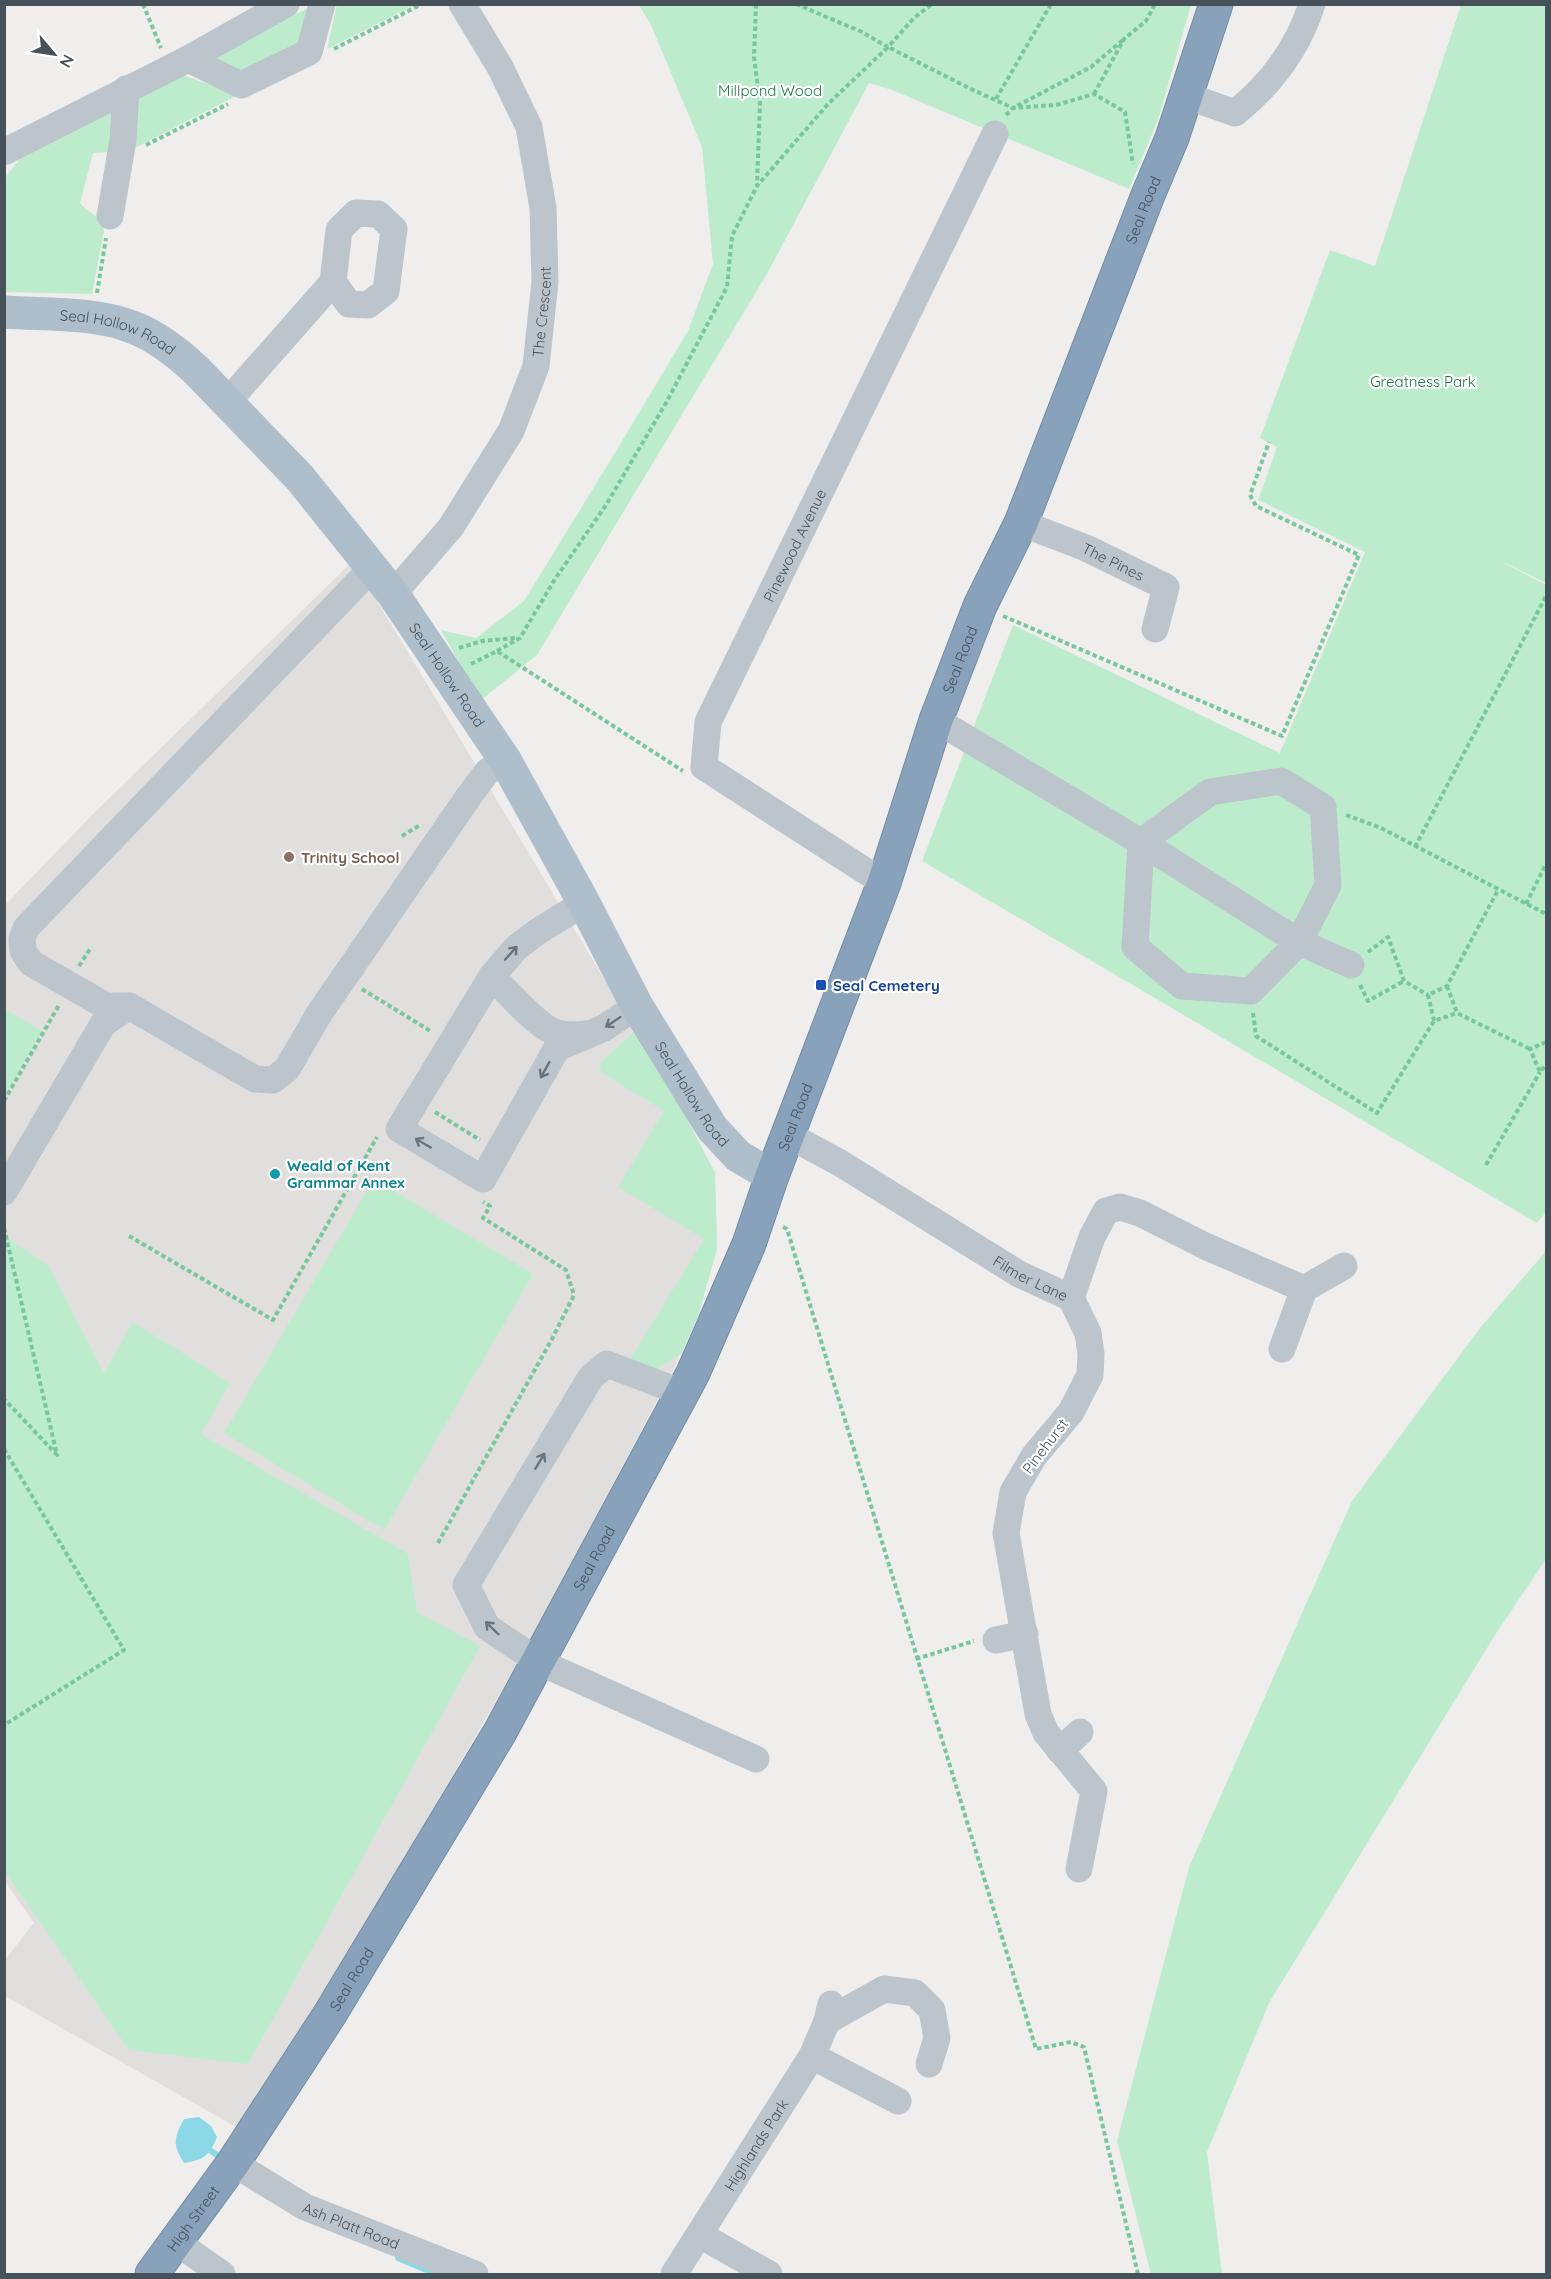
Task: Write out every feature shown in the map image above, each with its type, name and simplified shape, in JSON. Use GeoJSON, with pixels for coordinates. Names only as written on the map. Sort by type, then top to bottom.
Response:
{"type":"FeatureCollection","features":[{"type":"Feature","properties":{"kind":"highway","name":"Seal Road"},"geometry":{"type":"LineString","coordinates":[[233,2163],[337,2004],[500,1732],[693,1373],[749,1244],[772,1176],[884,883],[936,720],[980,606],[1021,523],[1187,96],[1216,4]]}},
{"type":"Feature","properties":{"kind":"highway","name":"High Street"},"geometry":{"type":"LineString","coordinates":[[152,2274],[233,2163]]}},
{"type":"Feature","properties":{"kind":"main road","name":"Seal Hollow Road"},"geometry":{"type":"LineString","coordinates":[[4,312],[93,318],[115,322],[148,334],[183,358],[228,401],[300,478],[393,594],[505,760],[584,903],[637,1006],[712,1128],[738,1156],[772,1176]]}},
{"type":"Feature","properties":{"kind":"street"},"geometry":{"type":"LineString","coordinates":[[6,149],[179,64],[286,4]]}},
{"type":"Feature","properties":{"kind":"street"},"geometry":{"type":"LineString","coordinates":[[179,64],[241,85],[309,52],[322,4]]}},
{"type":"Feature","properties":{"kind":"street","name":"The Crescent"},"geometry":{"type":"LineString","coordinates":[[393,594],[451,527],[511,431],[536,366],[545,282],[543,208],[529,127],[500,67],[462,4]]}},
{"type":"Feature","properties":{"kind":"street"},"geometry":{"type":"LineString","coordinates":[[1187,96],[1235,113],[1256,97],[1288,56],[1312,4]]}},
{"type":"Feature","properties":{"kind":"street"},"geometry":{"type":"LineString","coordinates":[[110,216],[123,140],[126,89]]}},
{"type":"Feature","properties":{"kind":"street","name":"Pinewood Avenue"},"geometry":{"type":"LineString","coordinates":[[704,767],[708,722],[996,134]]}},
{"type":"Feature","properties":{"kind":"street"},"geometry":{"type":"LineString","coordinates":[[228,401],[333,282]]}},
{"type":"Feature","properties":{"kind":"street","name":"The Pines"},"geometry":{"type":"LineString","coordinates":[[1021,523],[1086,548],[1166,587],[1155,629]]}},
{"type":"Feature","properties":{"kind":"street"},"geometry":{"type":"LineString","coordinates":[[372,567],[26,928],[22,939],[23,951],[31,963],[106,1006],[129,1006],[255,1079],[273,1080],[287,1069],[320,1014],[469,796],[487,772],[505,760]]}},
{"type":"Feature","properties":{"kind":"street"},"geometry":{"type":"LineString","coordinates":[[936,720],[1141,842],[1299,942],[1351,964]]}},
{"type":"Feature","properties":{"kind":"street"},"geometry":{"type":"LineString","coordinates":[[704,767],[884,883]]}},
{"type":"Feature","properties":{"kind":"street"},"geometry":{"type":"LineString","coordinates":[[1281,781],[1323,807],[1328,885],[1299,942],[1251,991],[1182,986],[1135,947],[1141,842],[1210,792],[1281,781]]}},
{"type":"Feature","properties":{"kind":"street"},"geometry":{"type":"LineString","coordinates":[[584,903],[516,948],[492,976],[399,1129],[483,1179],[557,1048],[604,1028],[637,1006]]}},
{"type":"Feature","properties":{"kind":"street"},"geometry":{"type":"LineString","coordinates":[[492,976],[529,1014],[554,1033],[587,1034]]}},
{"type":"Feature","properties":{"kind":"street"},"geometry":{"type":"LineString","coordinates":[[4,1192],[103,1024],[129,1006]]}},
{"type":"Feature","properties":{"kind":"street","name":"Filmer Lane"},"geometry":{"type":"LineString","coordinates":[[788,1135],[840,1163],[1019,1274],[1071,1298],[1092,1237],[1106,1211],[1120,1207],[1140,1213],[1205,1246],[1304,1289]]}},
{"type":"Feature","properties":{"kind":"street"},"geometry":{"type":"LineString","coordinates":[[1282,1349],[1304,1289],[1344,1266]]}},
{"type":"Feature","properties":{"kind":"street","name":"Pinehurst"},"geometry":{"type":"LineString","coordinates":[[1071,1298],[1088,1333],[1091,1354],[1089,1375],[1071,1412],[1034,1456],[1013,1492],[1006,1533],[1038,1714],[1046,1733],[1094,1791],[1079,1869]]}},
{"type":"Feature","properties":{"kind":"street"},"geometry":{"type":"LineString","coordinates":[[683,1393],[607,1364],[591,1377],[466,1585],[487,1627],[539,1662],[756,1759]]}},
{"type":"Feature","properties":{"kind":"street"},"geometry":{"type":"LineString","coordinates":[[996,1640],[1025,1634]]}},
{"type":"Feature","properties":{"kind":"street"},"geometry":{"type":"LineString","coordinates":[[1060,1750],[1080,1732]]}},
{"type":"Feature","properties":{"kind":"street","name":"Highlands Park"},"geometry":{"type":"LineString","coordinates":[[674,2274],[812,2055],[829,2013],[884,1989],[915,1993],[932,2010],[937,2038],[929,2064]]}},
{"type":"Feature","properties":{"kind":"street"},"geometry":{"type":"LineString","coordinates":[[812,2055],[898,2101]]}},
{"type":"Feature","properties":{"kind":"street","name":"Ash Platt Road"},"geometry":{"type":"LineString","coordinates":[[233,2163],[305,2207],[475,2274]]}},
{"type":"Feature","properties":{"kind":"street"},"geometry":{"type":"LineString","coordinates":[[700,2235],[769,2274]]}},
{"type":"Feature","properties":{"kind":"street"},"geometry":{"type":"LineString","coordinates":[[176,2242],[222,2274]]}},
{"type":"Feature","properties":{"kind":"path"},"geometry":{"type":"LineString","coordinates":[[143,4],[179,64]]}},
{"type":"Feature","properties":{"kind":"path"},"geometry":{"type":"LineString","coordinates":[[309,52],[320,57],[422,4]]}},
{"type":"Feature","properties":{"kind":"path"},"geometry":{"type":"LineString","coordinates":[[756,4],[754,57],[760,103],[757,186]]}},
{"type":"Feature","properties":{"kind":"path"},"geometry":{"type":"LineString","coordinates":[[796,4],[862,32],[973,90],[1013,108],[1056,105],[1094,94],[1124,39]]}},
{"type":"Feature","properties":{"kind":"path"},"geometry":{"type":"LineString","coordinates":[[442,665],[497,651],[520,638],[555,579],[606,505],[666,403],[722,298],[727,287],[732,236],[757,186],[828,104],[888,47],[914,18],[932,4]]}},
{"type":"Feature","properties":{"kind":"path"},"geometry":{"type":"LineString","coordinates":[[996,99],[1051,4]]}},
{"type":"Feature","properties":{"kind":"path"},"geometry":{"type":"LineString","coordinates":[[1013,108],[1091,67],[1146,21],[1155,4]]}},
{"type":"Feature","properties":{"kind":"path"},"geometry":{"type":"LineString","coordinates":[[119,159],[241,97],[241,85]]}},
{"type":"Feature","properties":{"kind":"path"},"geometry":{"type":"LineString","coordinates":[[1094,94],[1125,112],[1131,161],[1148,195]]}},
{"type":"Feature","properties":{"kind":"path"},"geometry":{"type":"LineString","coordinates":[[93,318],[110,216]]}},
{"type":"Feature","properties":{"kind":"path"},"geometry":{"type":"LineString","coordinates":[[980,606],[1282,736],[1359,555],[1256,506],[1250,495],[1269,442]]}},
{"type":"Feature","properties":{"kind":"path"},"geometry":{"type":"LineString","coordinates":[[1415,847],[1546,596]]}},
{"type":"Feature","properties":{"kind":"path"},"geometry":{"type":"LineString","coordinates":[[442,665],[482,641],[520,638]]}},
{"type":"Feature","properties":{"kind":"path"},"geometry":{"type":"LineString","coordinates":[[497,651],[683,771],[704,767]]}},
{"type":"Feature","properties":{"kind":"path"},"geometry":{"type":"LineString","coordinates":[[1323,807],[1382,828],[1546,914]]}},
{"type":"Feature","properties":{"kind":"path"},"geometry":{"type":"LineString","coordinates":[[1526,904],[1546,864]]}},
{"type":"Feature","properties":{"kind":"path"},"geometry":{"type":"LineString","coordinates":[[1428,995],[1447,986],[1498,890]]}},
{"type":"Feature","properties":{"kind":"path"},"geometry":{"type":"LineString","coordinates":[[1404,981],[1368,1001],[1351,964],[1388,937],[1404,981],[1428,995],[1434,1021]]}},
{"type":"Feature","properties":{"kind":"path"},"geometry":{"type":"LineString","coordinates":[[344,978],[437,1035]]}},
{"type":"Feature","properties":{"kind":"path"},"geometry":{"type":"LineString","coordinates":[[4,1101],[47,1027],[68,985]]}},
{"type":"Feature","properties":{"kind":"path"},"geometry":{"type":"LineString","coordinates":[[1447,986],[1457,1013],[1530,1049],[1540,1072]]}},
{"type":"Feature","properties":{"kind":"path"},"geometry":{"type":"LineString","coordinates":[[1251,991],[1256,1036],[1377,1113],[1434,1021],[1457,1013]]}},
{"type":"Feature","properties":{"kind":"path"},"geometry":{"type":"LineString","coordinates":[[1530,1049],[1546,1042]]}},
{"type":"Feature","properties":{"kind":"path"},"geometry":{"type":"LineString","coordinates":[[1486,1166],[1546,1065]]}},
{"type":"Feature","properties":{"kind":"path"},"geometry":{"type":"LineString","coordinates":[[416,1101],[499,1151]]}},
{"type":"Feature","properties":{"kind":"path"},"geometry":{"type":"LineString","coordinates":[[129,1236],[273,1320],[380,1133]]}},
{"type":"Feature","properties":{"kind":"path"},"geometry":{"type":"LineString","coordinates":[[438,1543],[552,1340],[574,1295],[566,1270],[483,1218],[490,1206],[479,1200]]}},
{"type":"Feature","properties":{"kind":"path"},"geometry":{"type":"LineString","coordinates":[[759,1213],[787,1230],[1036,2049],[1071,2042],[1084,2047],[1138,2274]]}},
{"type":"Feature","properties":{"kind":"path"},"geometry":{"type":"LineString","coordinates":[[4,1228],[57,1455],[4,1399]]}},
{"type":"Feature","properties":{"kind":"path"},"geometry":{"type":"LineString","coordinates":[[4,1449],[124,1650],[4,1725]]}},
{"type":"Feature","properties":{"kind":"path"},"geometry":{"type":"LineString","coordinates":[[916,1659],[991,1636],[996,1640]]}},
{"type":"Feature","properties":{"kind":"shaded area"},"geometry":{"type":"Polygon","coordinates":[[[353,561],[677,1100],[715,1173],[717,1249],[698,1316],[672,1372],[524,1652],[389,1886],[238,2128],[5,1996],[4,1961],[34,1923],[4,1880],[5,905],[94,813],[353,561]]]}},
{"type":"Feature","properties":{"kind":"green space"},"geometry":{"type":"Polygon","coordinates":[[[337,4],[415,4],[415,5],[327,49],[337,4]]]}},
{"type":"Feature","properties":{"kind":"green space","name":"Millpond Wood"},"geometry":{"type":"Polygon","coordinates":[[[639,5],[1191,5],[1158,120],[1129,189],[892,90],[869,83],[768,272],[537,655],[480,701],[441,630],[476,638],[524,601],[688,331],[713,264],[702,147],[651,25],[639,5]]]}},
{"type":"Feature","properties":{"kind":"green space","name":"Greatness Park"},"geometry":{"type":"Polygon","coordinates":[[[1461,5],[1546,5],[1546,583],[1497,559],[1546,585],[1546,1212],[1537,1223],[922,861],[1013,625],[1280,753],[1365,552],[1258,500],[1277,447],[1260,438],[1330,250],[1375,266],[1461,5]]]}},
{"type":"Feature","properties":{"kind":"green space"},"geometry":{"type":"Polygon","coordinates":[[[312,6],[309,38],[242,77],[212,61],[214,55],[312,6]]]}},
{"type":"Feature","properties":{"kind":"green space"},"geometry":{"type":"Polygon","coordinates":[[[180,74],[238,95],[125,153],[133,97],[180,74]]]}},
{"type":"Feature","properties":{"kind":"green space"},"geometry":{"type":"Polygon","coordinates":[[[119,105],[113,152],[93,153],[80,203],[100,221],[104,231],[92,294],[5,292],[5,178],[25,152],[119,105]]]}},
{"type":"Feature","properties":{"kind":"green space"},"geometry":{"type":"Polygon","coordinates":[[[5,1009],[42,1031],[5,1095],[5,1009]]]}},
{"type":"Feature","properties":{"kind":"green space"},"geometry":{"type":"Polygon","coordinates":[[[636,1030],[677,1100],[715,1173],[717,1249],[698,1316],[681,1354],[657,1369],[628,1363],[704,1239],[618,1187],[664,1111],[601,1072],[600,1063],[636,1030]]]}},
{"type":"Feature","properties":{"kind":"green space"},"geometry":{"type":"Polygon","coordinates":[[[374,1179],[533,1274],[384,1530],[224,1433],[374,1179]]]}},
{"type":"Feature","properties":{"kind":"green space"},"geometry":{"type":"Polygon","coordinates":[[[4,1236],[48,1265],[104,1373],[133,1322],[230,1383],[201,1434],[408,1554],[417,1612],[480,1646],[248,2064],[129,2050],[5,1872],[4,1236]]]}},
{"type":"Feature","properties":{"kind":"green space"},"geometry":{"type":"Polygon","coordinates":[[[1546,1251],[1546,1559],[1495,1635],[1269,2003],[1207,2152],[1222,2274],[1151,2274],[1117,2141],[1189,1867],[1352,1501],[1480,1328],[1546,1251]]]}},
{"type":"Feature","properties":{"kind":"water"},"geometry":{"type":"Polygon","coordinates":[[[199,2117],[211,2126],[217,2137],[205,2156],[184,2163],[176,2146],[176,2136],[184,2119],[199,2117]]]}},
{"type":"Feature","properties":{"kind":"waterway"},"geometry":{"type":"LineString","coordinates":[[211,2151],[223,2159]]}},
{"type":"Feature","properties":{"kind":"waterway"},"geometry":{"type":"LineString","coordinates":[[398,2258],[436,2274]]}},
{"type":"Feature","properties":{"kind":"place","name":"Trinity School"},"geometry":{"type":"Point","coordinates":[289,857]}},
{"type":"Feature","properties":{"kind":"place","name":"Seal Cemetery"},"geometry":{"type":"Point","coordinates":[821,985]}},
{"type":"Feature","properties":{"kind":"place","name":"Weald of Kent Grammar Annex"},"geometry":{"type":"Point","coordinates":[275,1174]}}]}
